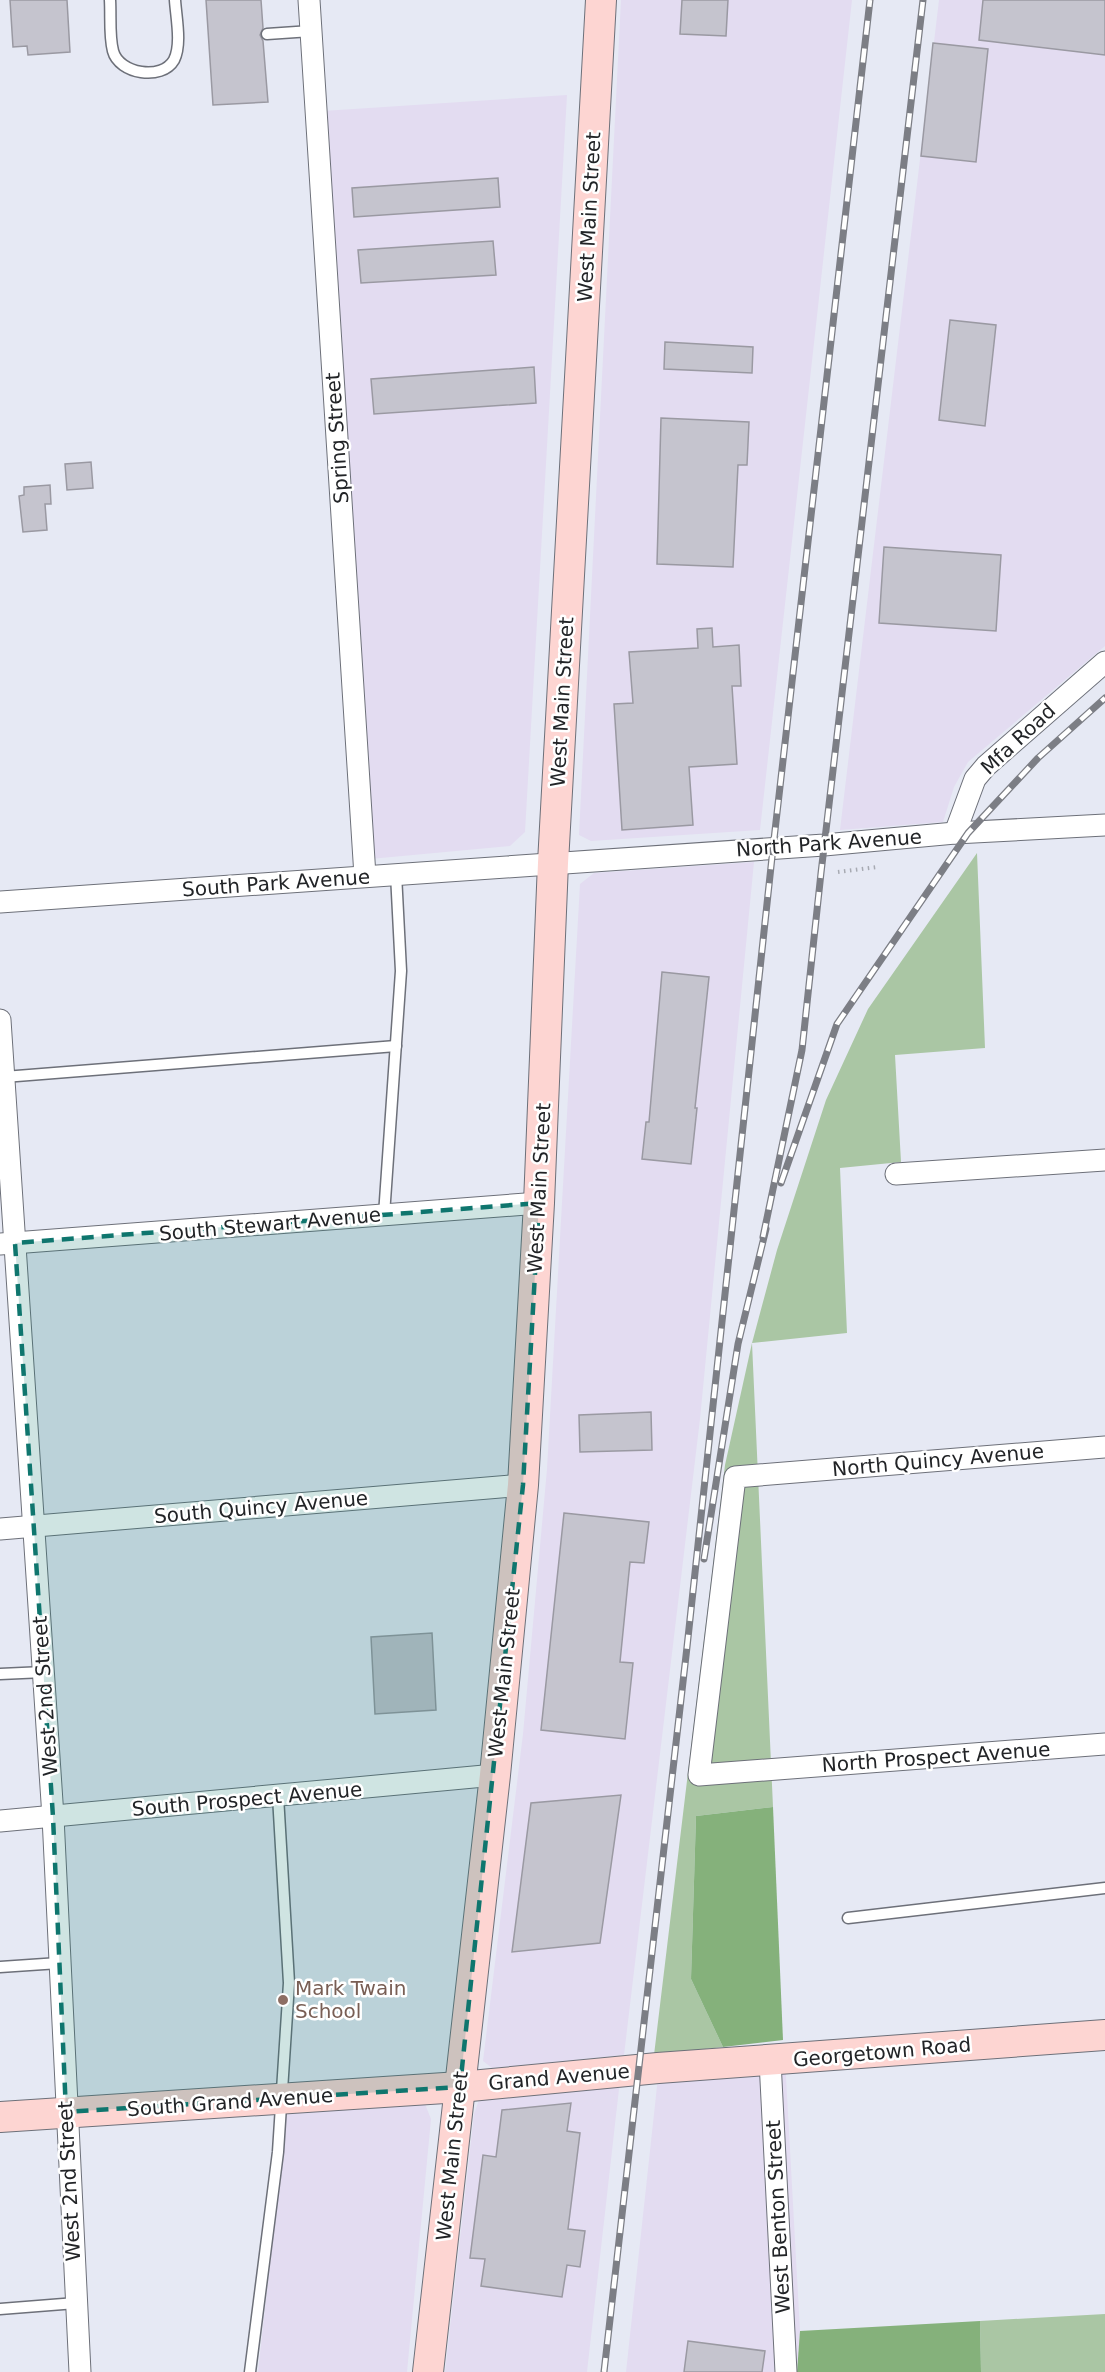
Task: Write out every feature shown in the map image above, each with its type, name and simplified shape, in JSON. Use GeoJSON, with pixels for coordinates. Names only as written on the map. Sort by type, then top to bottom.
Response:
{"type":"FeatureCollection","features":[{"type":"Feature","properties":{"kind":"main road","name":"West Main Street"},"geometry":{"type":"LineString","coordinates":[[428,2372],[495,1775],[523,1485],[539,1203],[553,863],[601,0]]}},
{"type":"Feature","properties":{"kind":"main road","name":"Georgetown Road"},"geometry":{"type":"LineString","coordinates":[[658,2068],[1105,2035]]}},
{"type":"Feature","properties":{"kind":"main road","name":"Grand Avenue"},"geometry":{"type":"LineString","coordinates":[[460,2087],[658,2068]]}},
{"type":"Feature","properties":{"kind":"main road","name":"South Grand Avenue"},"geometry":{"type":"LineString","coordinates":[[0,2116],[460,2087]]}},
{"type":"Feature","properties":{"kind":"street","name":"Spring Street"},"geometry":{"type":"LineString","coordinates":[[309,0],[365,876]]}},
{"type":"Feature","properties":{"kind":"street","name":"Mfa Road"},"geometry":{"type":"LineString","coordinates":[[955,833],[975,779],[986,766],[1105,662]]}},
{"type":"Feature","properties":{"kind":"street","name":"North Park Avenue"},"geometry":{"type":"LineString","coordinates":[[553,863],[824,845],[955,833],[1105,825]]}},
{"type":"Feature","properties":{"kind":"street","name":"South Park Avenue"},"geometry":{"type":"LineString","coordinates":[[0,902],[553,863]]}},
{"type":"Feature","properties":{"kind":"street","name":"West 2nd Street"},"geometry":{"type":"LineString","coordinates":[[0,1020],[4,1077],[8,1244],[34,1526],[53,1817],[80,2372]]}},
{"type":"Feature","properties":{"kind":"street"},"geometry":{"type":"LineString","coordinates":[[896,1174],[1105,1160]]}},
{"type":"Feature","properties":{"kind":"street","name":"South Stewart Avenue"},"geometry":{"type":"LineString","coordinates":[[8,1244],[539,1203]]}},
{"type":"Feature","properties":{"kind":"street","name":"North Quincy Avenue"},"geometry":{"type":"LineString","coordinates":[[715,1639],[735,1477],[1105,1447]]}},
{"type":"Feature","properties":{"kind":"street","name":"South Quincy Avenue"},"geometry":{"type":"LineString","coordinates":[[0,1529],[523,1485]]}},
{"type":"Feature","properties":{"kind":"street","name":"North Prospect Avenue"},"geometry":{"type":"LineString","coordinates":[[715,1639],[699,1775],[1105,1744]]}},
{"type":"Feature","properties":{"kind":"street","name":"South Prospect Avenue"},"geometry":{"type":"LineString","coordinates":[[0,1821],[495,1775]]}},
{"type":"Feature","properties":{"kind":"street","name":"West Benton Street"},"geometry":{"type":"LineString","coordinates":[[770,2061],[786,2372]]}},
{"type":"Feature","properties":{"kind":"lane"},"geometry":{"type":"LineString","coordinates":[[110,0],[113,52],[120,62],[131,70],[146,72],[157,72],[167,68],[174,59],[178,43],[175,0]]}},
{"type":"Feature","properties":{"kind":"lane"},"geometry":{"type":"LineString","coordinates":[[267,34],[311,31]]}},
{"type":"Feature","properties":{"kind":"lane"},"geometry":{"type":"LineString","coordinates":[[384,1215],[401,971],[396,874]]}},
{"type":"Feature","properties":{"kind":"lane"},"geometry":{"type":"LineString","coordinates":[[4,1077],[396,1046]]}},
{"type":"Feature","properties":{"kind":"lane"},"geometry":{"type":"LineString","coordinates":[[0,1674],[44,1672]]}},
{"type":"Feature","properties":{"kind":"lane"},"geometry":{"type":"LineString","coordinates":[[250,2372],[278,2152],[289,1983],[279,1796]]}},
{"type":"Feature","properties":{"kind":"lane"},"geometry":{"type":"LineString","coordinates":[[848,1918],[1105,1888]]}},
{"type":"Feature","properties":{"kind":"lane"},"geometry":{"type":"LineString","coordinates":[[0,1967],[59,1963]]}},
{"type":"Feature","properties":{"kind":"lane"},"geometry":{"type":"LineString","coordinates":[[0,2309],[76,2303]]}},
{"type":"Feature","properties":{"kind":"path"},"geometry":{"type":"LineString","coordinates":[[838,872],[877,867]]}},
{"type":"Feature","properties":{"kind":"highlighted area"},"geometry":{"type":"Polygon","coordinates":[[[539,1203],[523,1485],[460,2087],[66,2112],[53,1817],[15,1243],[539,1203]]]}},
{"type":"Feature","properties":{"kind":"shaded area"},"geometry":{"type":"Polygon","coordinates":[[[621,0],[852,0],[760,830],[591,841],[579,835],[621,0]]]}},
{"type":"Feature","properties":{"kind":"shaded area"},"geometry":{"type":"Polygon","coordinates":[[[939,0],[1105,0],[1105,646],[968,762],[954,787],[943,822],[840,830],[939,0]]]}},
{"type":"Feature","properties":{"kind":"shaded area"},"geometry":{"type":"Polygon","coordinates":[[[567,95],[525,832],[510,846],[370,859],[323,111],[567,95]]]}},
{"type":"Feature","properties":{"kind":"shaded area"},"geometry":{"type":"Polygon","coordinates":[[[754,862],[700,1419],[624,2055],[492,2068],[483,2061],[523,1734],[547,1469],[580,884],[594,873],[754,862]]]}},
{"type":"Feature","properties":{"kind":"shaded area"},"geometry":{"type":"Polygon","coordinates":[[[785,2059],[800,2331],[797,2372],[626,2372],[658,2077],[785,2059]]]}},
{"type":"Feature","properties":{"kind":"shaded area"},"geometry":{"type":"Polygon","coordinates":[[[620,2080],[587,2372],[445,2372],[474,2114],[479,2100],[620,2080]]]}},
{"type":"Feature","properties":{"kind":"shaded area"},"geometry":{"type":"Polygon","coordinates":[[[423,2099],[431,2119],[407,2372],[258,2372],[287,2109],[423,2099]]]}},
{"type":"Feature","properties":{"kind":"green space"},"geometry":{"type":"Polygon","coordinates":[[[977,853],[985,1048],[895,1055],[901,1162],[840,1168],[847,1333],[752,1343],[777,1250],[826,1100],[868,1009],[977,853]]]}},
{"type":"Feature","properties":{"kind":"green space"},"geometry":{"type":"Polygon","coordinates":[[[752,1343],[773,1807],[696,1816],[691,1979],[723,2047],[654,2055],[725,1465],[752,1343]]]}},
{"type":"Feature","properties":{"kind":"green space"},"geometry":{"type":"Polygon","coordinates":[[[773,1807],[783,2040],[723,2047],[691,1979],[696,1816],[773,1807]]]}},
{"type":"Feature","properties":{"kind":"green space"},"geometry":{"type":"Polygon","coordinates":[[[1105,2314],[1105,2372],[981,2372],[980,2321],[1105,2314]]]}},
{"type":"Feature","properties":{"kind":"green space"},"geometry":{"type":"Polygon","coordinates":[[[980,2321],[981,2372],[797,2372],[800,2331],[980,2321]]]}},
{"type":"Feature","properties":{"kind":"building"},"geometry":{"type":"Polygon","coordinates":[[[10,0],[67,0],[70,52],[28,55],[27,46],[13,47],[10,0]]]}},
{"type":"Feature","properties":{"kind":"building"},"geometry":{"type":"Polygon","coordinates":[[[206,0],[261,0],[263,28],[260,35],[263,41],[268,102],[213,105],[206,0]]]}},
{"type":"Feature","properties":{"kind":"building"},"geometry":{"type":"Polygon","coordinates":[[[682,0],[728,0],[726,36],[680,34],[682,0]]]}},
{"type":"Feature","properties":{"kind":"building"},"geometry":{"type":"Polygon","coordinates":[[[983,0],[1105,0],[1105,55],[979,40],[983,0]]]}},
{"type":"Feature","properties":{"kind":"building"},"geometry":{"type":"Polygon","coordinates":[[[933,43],[988,49],[976,162],[921,156],[933,43]]]}},
{"type":"Feature","properties":{"kind":"building"},"geometry":{"type":"Polygon","coordinates":[[[498,178],[500,207],[354,217],[352,188],[498,178]]]}},
{"type":"Feature","properties":{"kind":"building"},"geometry":{"type":"Polygon","coordinates":[[[493,241],[496,275],[361,283],[358,250],[493,241]]]}},
{"type":"Feature","properties":{"kind":"building"},"geometry":{"type":"Polygon","coordinates":[[[950,320],[996,325],[985,426],[939,420],[950,320]]]}},
{"type":"Feature","properties":{"kind":"building"},"geometry":{"type":"Polygon","coordinates":[[[665,342],[753,347],[752,373],[664,369],[665,342]]]}},
{"type":"Feature","properties":{"kind":"building"},"geometry":{"type":"Polygon","coordinates":[[[534,367],[536,403],[374,414],[371,379],[534,367]]]}},
{"type":"Feature","properties":{"kind":"building"},"geometry":{"type":"Polygon","coordinates":[[[661,418],[749,422],[747,465],[738,465],[733,567],[657,564],[661,418]]]}},
{"type":"Feature","properties":{"kind":"building"},"geometry":{"type":"Polygon","coordinates":[[[91,462],[93,488],[67,490],[65,464],[91,462]]]}},
{"type":"Feature","properties":{"kind":"building"},"geometry":{"type":"Polygon","coordinates":[[[50,485],[51,504],[45,504],[47,530],[23,532],[19,496],[24,495],[24,487],[50,485]]]}},
{"type":"Feature","properties":{"kind":"building"},"geometry":{"type":"Polygon","coordinates":[[[884,547],[1001,555],[996,631],[879,623],[884,547]]]}},
{"type":"Feature","properties":{"kind":"building"},"geometry":{"type":"Polygon","coordinates":[[[712,628],[713,647],[739,645],[741,686],[732,686],[737,764],[689,767],[693,825],[622,830],[614,704],[633,703],[629,652],[698,648],[697,629],[712,628]]]}},
{"type":"Feature","properties":{"kind":"building"},"geometry":{"type":"Polygon","coordinates":[[[662,972],[709,977],[691,1164],[642,1159],[646,1122],[649,1122],[662,972]]]}},
{"type":"Feature","properties":{"kind":"building"},"geometry":{"type":"Polygon","coordinates":[[[651,1412],[652,1450],[580,1452],[579,1415],[651,1412]]]}},
{"type":"Feature","properties":{"kind":"building"},"geometry":{"type":"Polygon","coordinates":[[[564,1513],[649,1522],[644,1563],[630,1562],[620,1662],[633,1663],[625,1739],[541,1730],[564,1513]]]}},
{"type":"Feature","properties":{"kind":"building"},"geometry":{"type":"Polygon","coordinates":[[[432,1633],[436,1710],[375,1714],[371,1637],[432,1633]]]}},
{"type":"Feature","properties":{"kind":"building"},"geometry":{"type":"Polygon","coordinates":[[[621,1795],[600,1943],[512,1952],[531,1803],[621,1795]]]}},
{"type":"Feature","properties":{"kind":"building"},"geometry":{"type":"Polygon","coordinates":[[[571,2103],[567,2131],[580,2133],[568,2229],[585,2231],[580,2267],[567,2265],[562,2297],[481,2286],[485,2259],[470,2258],[483,2155],[496,2157],[502,2110],[571,2103]]]}},
{"type":"Feature","properties":{"kind":"building"},"geometry":{"type":"Polygon","coordinates":[[[688,2341],[765,2351],[762,2372],[684,2372],[688,2341]]]}},
{"type":"Feature","properties":{"kind":"railway"},"geometry":{"type":"LineString","coordinates":[[604,2372],[687,1647],[773,848],[870,0]]}},
{"type":"Feature","properties":{"kind":"railway"},"geometry":{"type":"LineString","coordinates":[[763,1237],[802,1050],[923,0]]}},
{"type":"Feature","properties":{"kind":"railway"},"geometry":{"type":"LineString","coordinates":[[781,1183],[837,1024],[968,833],[1038,758],[1105,698]]}},
{"type":"Feature","properties":{"kind":"railway"},"geometry":{"type":"LineString","coordinates":[[704,1559],[738,1344],[766,1229]]}},
{"type":"Feature","properties":{"kind":"place","name":"Mark Twain School"},"geometry":{"type":"Point","coordinates":[283,2000]}}]}
